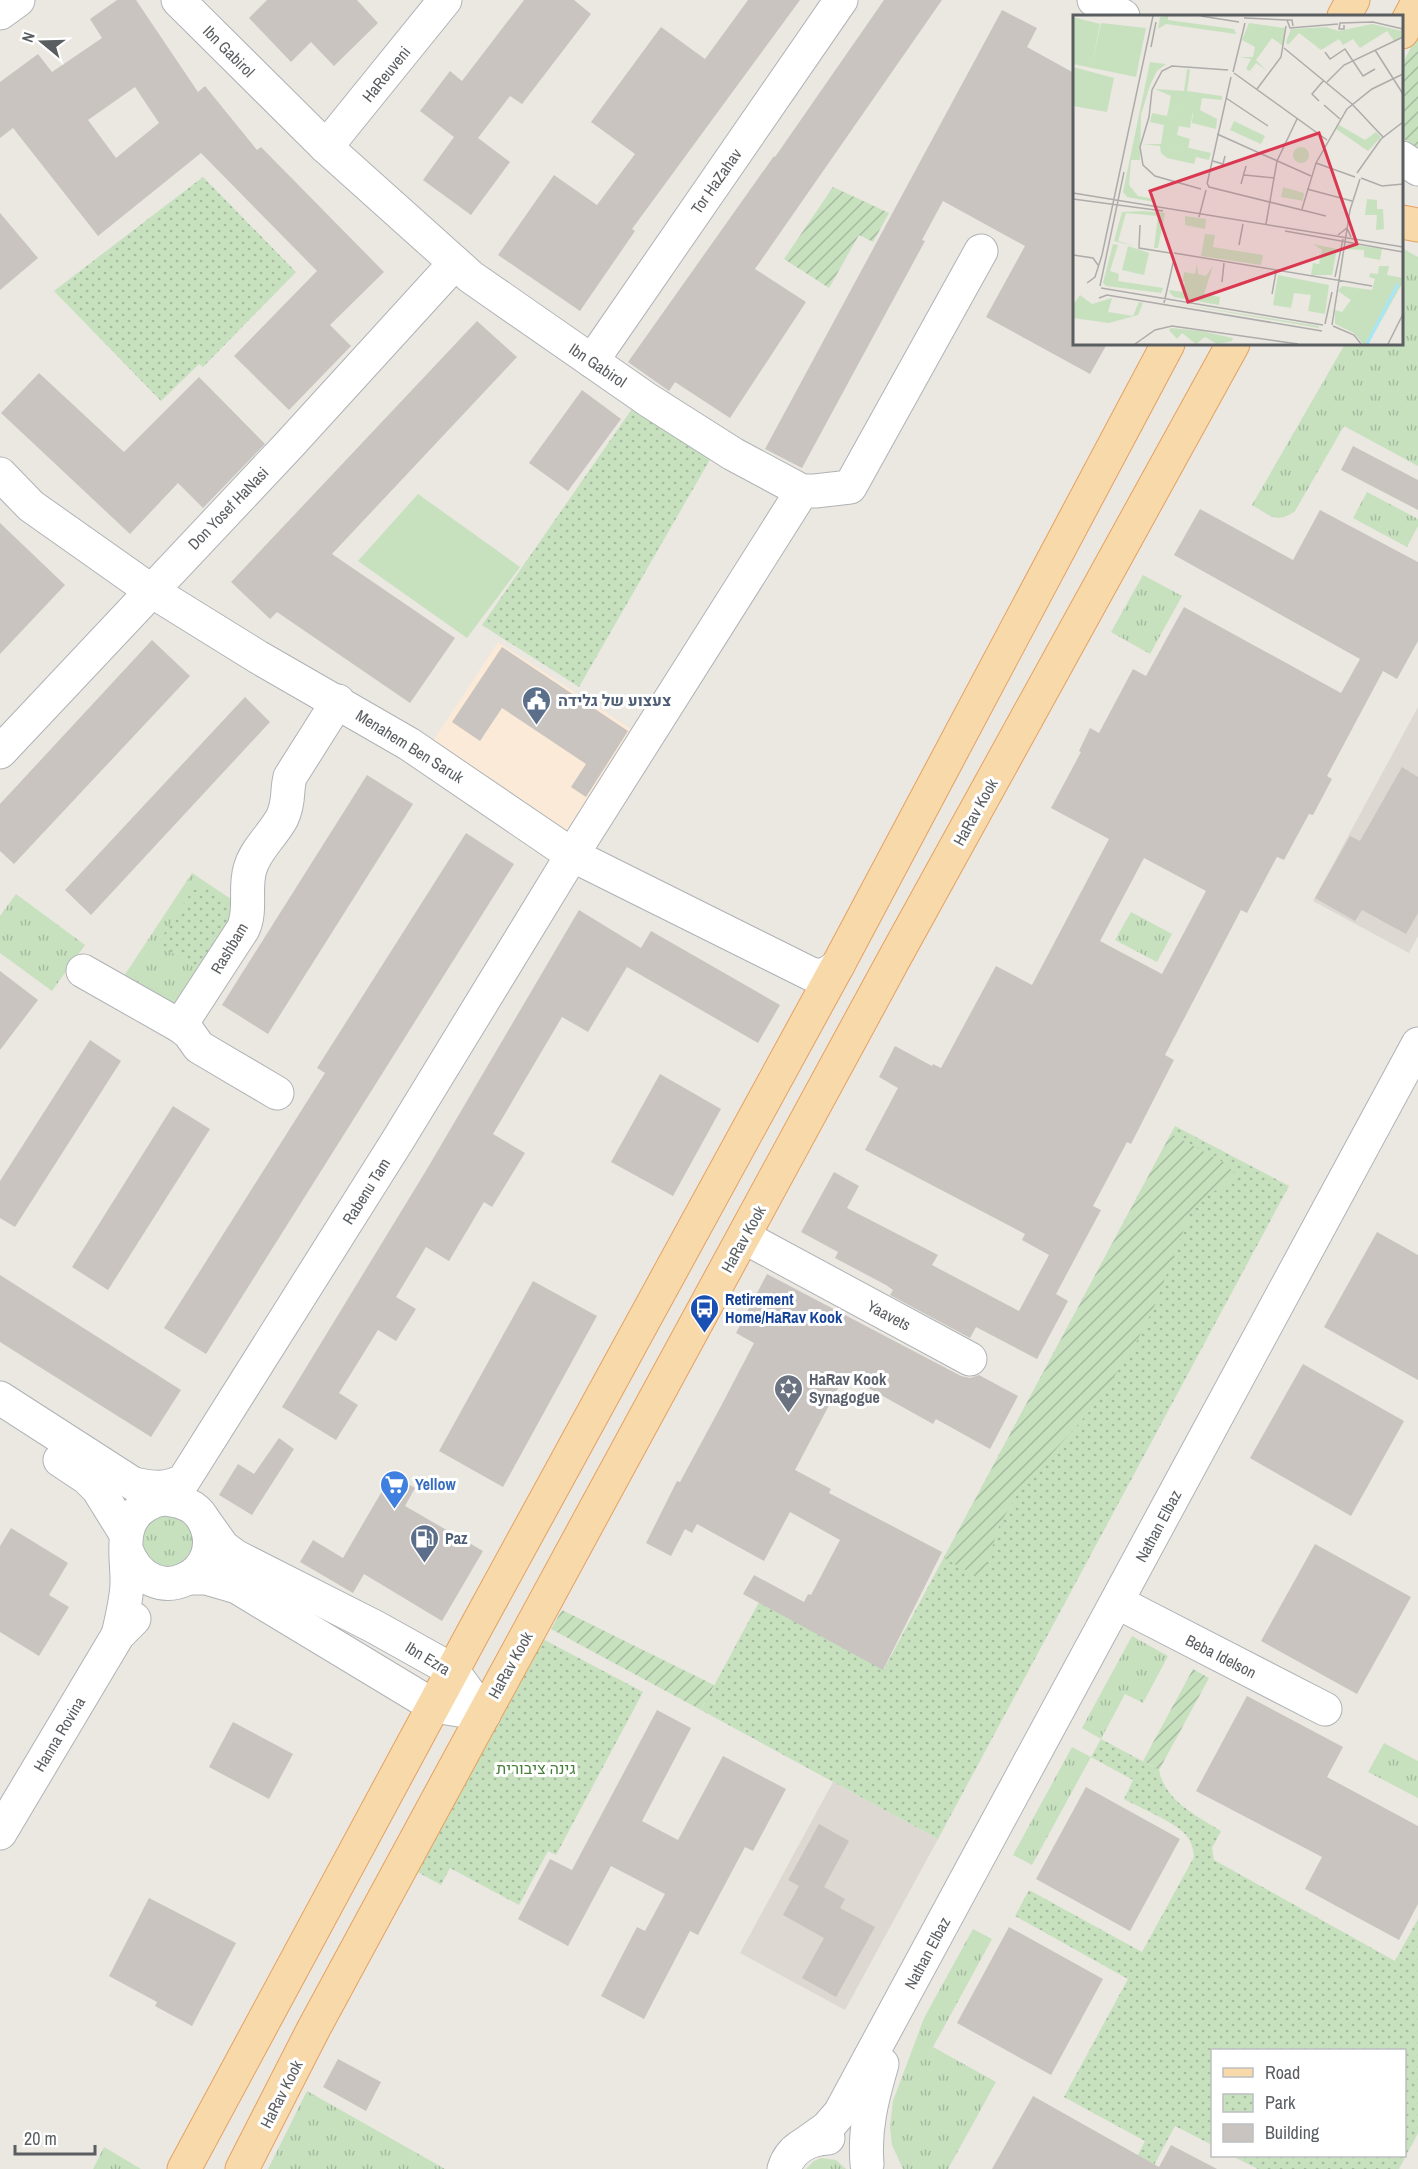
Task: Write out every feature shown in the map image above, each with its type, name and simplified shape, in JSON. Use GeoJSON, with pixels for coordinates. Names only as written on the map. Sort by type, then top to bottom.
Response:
{"type":"FeatureCollection","features":[{"type":"Feature","properties":{"kind":"main road"},"geometry":{"type":"LineString","coordinates":[[1345,15],[1353,0]]}},
{"type":"Feature","properties":{"kind":"main road"},"geometry":{"type":"LineString","coordinates":[[1403,28],[1418,2]]}},
{"type":"Feature","properties":{"kind":"main road"},"geometry":{"type":"LineString","coordinates":[[1403,222],[1418,225]]}},
{"type":"Feature","properties":{"kind":"main road"},"geometry":{"type":"LineString","coordinates":[[184,2169],[452,1671],[838,965],[1167,345]]}},
{"type":"Feature","properties":{"kind":"main road","name":"HaRav Kook"},"geometry":{"type":"LineString","coordinates":[[242,2169],[314,2028],[484,1714],[1232,345]]}},
{"type":"Feature","properties":{"kind":"main road"},"geometry":{"type":"LineString","coordinates":[[1201,404],[1242,345]]}},
{"type":"Feature","properties":{"kind":"street"},"geometry":{"type":"LineString","coordinates":[[0,13],[18,0]]}},
{"type":"Feature","properties":{"kind":"street","name":"Ibn Gabirol"},"geometry":{"type":"LineString","coordinates":[[178,0],[326,147],[471,277],[592,361],[733,454],[802,491]]}},
{"type":"Feature","properties":{"kind":"street","name":"HaReuveni"},"geometry":{"type":"LineString","coordinates":[[326,147],[445,0]]}},
{"type":"Feature","properties":{"kind":"street","name":"Tor HaZahav"},"geometry":{"type":"LineString","coordinates":[[592,361],[841,0]]}},
{"type":"Feature","properties":{"kind":"street"},"geometry":{"type":"LineString","coordinates":[[1094,0],[1122,15]]}},
{"type":"Feature","properties":{"kind":"street"},"geometry":{"type":"LineString","coordinates":[[1403,159],[1418,169]]}},
{"type":"Feature","properties":{"kind":"street"},"geometry":{"type":"LineString","coordinates":[[1403,206],[1418,215]]}},
{"type":"Feature","properties":{"kind":"street"},"geometry":{"type":"LineString","coordinates":[[802,491],[850,487],[981,251]]}},
{"type":"Feature","properties":{"kind":"street","name":"Don Yosef HaNasi"},"geometry":{"type":"LineString","coordinates":[[0,752],[150,590],[289,445],[455,263]]}},
{"type":"Feature","properties":{"kind":"street","name":"Menahem Ben Saruk"},"geometry":{"type":"LineString","coordinates":[[0,474],[32,506],[150,590],[258,657],[418,750],[572,855],[811,974],[817,976],[828,974],[838,965]]}},
{"type":"Feature","properties":{"kind":"street","name":"Rabenu Tam"},"geometry":{"type":"LineString","coordinates":[[134,1484],[157,1488],[172,1486],[184,1480],[398,1140],[572,855],[802,491]]}},
{"type":"Feature","properties":{"kind":"street","name":"Rashbam"},"geometry":{"type":"LineString","coordinates":[[180,1026],[243,929],[248,915],[250,869],[281,818],[289,799],[287,787],[290,777],[338,702]]}},
{"type":"Feature","properties":{"kind":"street"},"geometry":{"type":"LineString","coordinates":[[83,971],[180,1026],[189,1033],[199,1047],[277,1093]]}},
{"type":"Feature","properties":{"kind":"street","name":"Nathan Elbaz"},"geometry":{"type":"LineString","coordinates":[[784,2169],[786,2162],[796,2150],[827,2128],[840,2113],[1418,1044]]}},
{"type":"Feature","properties":{"kind":"street","name":"Yaavets"},"geometry":{"type":"LineString","coordinates":[[744,1237],[970,1359]]}},
{"type":"Feature","properties":{"kind":"street"},"geometry":{"type":"LineString","coordinates":[[0,1398],[146,1492],[181,1501],[194,1508],[203,1519],[209,1532],[210,1546],[206,1559],[198,1570],[182,1580]]}},
{"type":"Feature","properties":{"kind":"street"},"geometry":{"type":"LineString","coordinates":[[0,1422],[87,1478],[107,1502],[126,1542],[130,1562],[144,1576],[162,1583],[206,1578],[237,1587],[434,1706],[484,1714]]}},
{"type":"Feature","properties":{"kind":"street"},"geometry":{"type":"LineString","coordinates":[[126,1542],[131,1521],[140,1509],[152,1502],[166,1499]]}},
{"type":"Feature","properties":{"kind":"street","name":"Ibn Ezra"},"geometry":{"type":"LineString","coordinates":[[203,1519],[223,1548],[235,1556],[375,1627],[452,1671],[484,1714]]}},
{"type":"Feature","properties":{"kind":"street","name":"Hanna Rovina"},"geometry":{"type":"LineString","coordinates":[[118,1635],[126,1600],[126,1542]]}},
{"type":"Feature","properties":{"kind":"street","name":"Hanna Rovina"},"geometry":{"type":"LineString","coordinates":[[0,1833],[118,1635],[148,1605],[182,1580]]}},
{"type":"Feature","properties":{"kind":"street","name":"Beba Idelson"},"geometry":{"type":"LineString","coordinates":[[1117,1602],[1325,1709]]}},
{"type":"Feature","properties":{"kind":"street","name":"Nathan Elbaz"},"geometry":{"type":"LineString","coordinates":[[869,2168],[865,2144],[867,2124],[898,2008]]}},
{"type":"Feature","properties":{"kind":"street"},"geometry":{"type":"LineString","coordinates":[[806,2143],[825,2138],[843,2140],[853,2146],[869,2168]]}},
{"type":"Feature","properties":{"kind":"shaded area"},"geometry":{"type":"Polygon","coordinates":[[[498,642],[648,740],[582,842],[431,744],[498,642]]]}},
{"type":"Feature","properties":{"kind":"shaded area"},"geometry":{"type":"Polygon","coordinates":[[[1418,707],[1418,936],[1409,953],[1313,901],[1418,707]]]}},
{"type":"Feature","properties":{"kind":"shaded area"},"geometry":{"type":"Polygon","coordinates":[[[833,1782],[938,1839],[845,2010],[740,1953],[833,1782]]]}},
{"type":"Feature","properties":{"kind":"green space"},"geometry":{"type":"Polygon","coordinates":[[[1418,33],[1418,148],[1403,139],[1403,63],[1418,33]]]}},
{"type":"Feature","properties":{"kind":"green space"},"geometry":{"type":"Polygon","coordinates":[[[203,177],[296,272],[203,367],[199,364],[161,401],[54,291],[203,177]]]}},
{"type":"Feature","properties":{"kind":"green space"},"geometry":{"type":"Polygon","coordinates":[[[833,187],[889,213],[873,242],[859,235],[829,288],[784,259],[833,187]]]}},
{"type":"Feature","properties":{"kind":"green space"},"geometry":{"type":"Polygon","coordinates":[[[1403,249],[1418,257],[1418,466],[1344,426],[1295,511],[1278,518],[1252,505],[1344,345],[1403,345],[1403,249]]]}},
{"type":"Feature","properties":{"kind":"green space"},"geometry":{"type":"Polygon","coordinates":[[[634,406],[712,456],[579,687],[482,625],[634,406]]]}},
{"type":"Feature","properties":{"kind":"green space"},"geometry":{"type":"Polygon","coordinates":[[[1367,492],[1418,519],[1418,526],[1407,547],[1353,518],[1367,492]]]}},
{"type":"Feature","properties":{"kind":"green space"},"geometry":{"type":"Polygon","coordinates":[[[418,494],[520,567],[467,638],[358,561],[418,494]]]}},
{"type":"Feature","properties":{"kind":"green space"},"geometry":{"type":"Polygon","coordinates":[[[1143,575],[1182,596],[1150,654],[1111,632],[1143,575]]]}},
{"type":"Feature","properties":{"kind":"green space"},"geometry":{"type":"Polygon","coordinates":[[[192,873],[234,901],[181,1014],[124,976],[192,873]]]}},
{"type":"Feature","properties":{"kind":"green space"},"geometry":{"type":"Polygon","coordinates":[[[204,886],[232,903],[239,922],[204,974],[158,943],[192,891],[204,886]]]}},
{"type":"Feature","properties":{"kind":"green space"},"geometry":{"type":"Polygon","coordinates":[[[16,894],[85,945],[52,991],[0,953],[0,916],[16,894]]]}},
{"type":"Feature","properties":{"kind":"green space"},"geometry":{"type":"Polygon","coordinates":[[[1131,912],[1172,934],[1157,962],[1115,940],[1131,912]]]}},
{"type":"Feature","properties":{"kind":"green space"},"geometry":{"type":"Polygon","coordinates":[[[1175,1126],[1289,1186],[938,1839],[701,1710],[759,1602],[884,1669],[1175,1126]]]}},
{"type":"Feature","properties":{"kind":"green space"},"geometry":{"type":"Polygon","coordinates":[[[1171,1134],[1225,1163],[1235,1174],[1233,1179],[1207,1196],[1190,1213],[1155,1305],[1135,1345],[1096,1404],[1020,1490],[1000,1524],[986,1565],[976,1576],[944,1558],[1171,1134]]]}},
{"type":"Feature","properties":{"kind":"green space"},"geometry":{"type":"Polygon","coordinates":[[[153,1513],[187,1518],[195,1544],[184,1560],[173,1567],[160,1566],[143,1556],[138,1531],[153,1513]]]}},
{"type":"Feature","properties":{"kind":"green space"},"geometry":{"type":"Polygon","coordinates":[[[562,1610],[714,1685],[701,1710],[551,1629],[562,1610]]]}},
{"type":"Feature","properties":{"kind":"green space"},"geometry":{"type":"Polygon","coordinates":[[[1132,1636],[1168,1656],[1143,1703],[1125,1694],[1101,1739],[1082,1728],[1132,1636]]]}},
{"type":"Feature","properties":{"kind":"green space","name":"גינה ציבורית"},"geometry":{"type":"Polygon","coordinates":[[[539,1637],[643,1692],[556,1855],[548,1851],[519,1905],[450,1868],[441,1885],[414,1870],[539,1637]]]}},
{"type":"Feature","properties":{"kind":"green space"},"geometry":{"type":"Polygon","coordinates":[[[1193,1669],[1209,1678],[1159,1770],[1143,1761],[1193,1669]]]}},
{"type":"Feature","properties":{"kind":"green space"},"geometry":{"type":"Polygon","coordinates":[[[1101,1739],[1159,1770],[1162,1781],[1175,1799],[1221,1831],[1212,1848],[1214,1860],[1395,1961],[1418,1919],[1418,2133],[1406,2156],[1406,2049],[1211,2049],[1211,2144],[1175,2126],[1152,2169],[1131,2169],[1145,2141],[1064,2097],[1128,1979],[1015,1916],[1029,1890],[1142,1952],[1194,1857],[1190,1840],[1181,1830],[1124,1799],[1133,1780],[1091,1757],[1101,1739]]]}},
{"type":"Feature","properties":{"kind":"green space"},"geometry":{"type":"Polygon","coordinates":[[[1384,1743],[1418,1761],[1418,1798],[1368,1772],[1384,1743]]]}},
{"type":"Feature","properties":{"kind":"green space"},"geometry":{"type":"Polygon","coordinates":[[[1072,1747],[1091,1757],[1032,1865],[1013,1855],[1072,1747]]]}},
{"type":"Feature","properties":{"kind":"green space"},"geometry":{"type":"Polygon","coordinates":[[[973,1929],[992,1939],[933,2047],[996,2082],[948,2169],[903,2169],[892,2145],[890,2127],[893,2101],[924,2018],[973,1929]]]}},
{"type":"Feature","properties":{"kind":"green space"},"geometry":{"type":"Polygon","coordinates":[[[307,2091],[445,2169],[268,2169],[307,2091]]]}},
{"type":"Feature","properties":{"kind":"green space"},"geometry":{"type":"Polygon","coordinates":[[[104,2147],[141,2169],[93,2169],[104,2147]]]}},
{"type":"Feature","properties":{"kind":"green space"},"geometry":{"type":"Polygon","coordinates":[[[1234,2157],[1405,2157],[1399,2169],[1258,2169],[1234,2157]]]}},
{"type":"Feature","properties":{"kind":"green space"},"geometry":{"type":"Polygon","coordinates":[[[821,2158],[836,2160],[846,2169],[806,2169],[821,2158]]]}},
{"type":"Feature","properties":{"kind":"building"},"geometry":{"type":"Polygon","coordinates":[[[117,0],[136,0],[198,92],[205,86],[257,150],[261,147],[384,272],[330,325],[351,346],[289,410],[234,356],[317,271],[201,153],[98,236],[13,128],[0,138],[0,82],[38,54],[52,72],[102,38],[90,19],[117,0]],[[135,87],[88,120],[116,158],[159,123],[135,87]]]}},
{"type":"Feature","properties":{"kind":"building"},"geometry":{"type":"Polygon","coordinates":[[[267,0],[357,0],[378,23],[334,66],[311,42],[291,62],[249,18],[267,0]]]}},
{"type":"Feature","properties":{"kind":"building"},"geometry":{"type":"Polygon","coordinates":[[[524,0],[574,0],[591,14],[522,104],[510,96],[478,138],[510,162],[471,215],[423,180],[454,137],[420,111],[450,71],[462,81],[524,0]]]}},
{"type":"Feature","properties":{"kind":"building"},"geometry":{"type":"Polygon","coordinates":[[[748,0],[800,0],[632,229],[635,231],[580,311],[498,255],[554,175],[597,205],[635,154],[591,122],[661,27],[705,59],[748,0]]]}},
{"type":"Feature","properties":{"kind":"building"},"geometry":{"type":"Polygon","coordinates":[[[884,0],[942,0],[755,269],[806,302],[730,418],[675,382],[669,391],[628,362],[884,0]]]}},
{"type":"Feature","properties":{"kind":"building"},"geometry":{"type":"Polygon","coordinates":[[[1002,10],[1037,28],[1027,47],[1073,72],[1073,345],[1106,345],[1090,374],[986,317],[1025,246],[943,201],[922,240],[925,241],[802,468],[765,449],[1002,10]]]}},
{"type":"Feature","properties":{"kind":"building"},"geometry":{"type":"Polygon","coordinates":[[[0,213],[38,258],[0,290],[0,213]]]}},
{"type":"Feature","properties":{"kind":"building"},"geometry":{"type":"Polygon","coordinates":[[[477,321],[517,357],[332,554],[455,638],[410,703],[277,612],[270,619],[231,582],[477,321]]]}},
{"type":"Feature","properties":{"kind":"building"},"geometry":{"type":"Polygon","coordinates":[[[39,373],[124,452],[199,377],[265,444],[203,508],[178,483],[130,534],[1,413],[39,373]]]}},
{"type":"Feature","properties":{"kind":"building"},"geometry":{"type":"Polygon","coordinates":[[[582,390],[621,419],[568,491],[529,463],[582,390]]]}},
{"type":"Feature","properties":{"kind":"building"},"geometry":{"type":"Polygon","coordinates":[[[1353,446],[1418,480],[1418,510],[1341,470],[1353,446]]]}},
{"type":"Feature","properties":{"kind":"building"},"geometry":{"type":"Polygon","coordinates":[[[1200,509],[1293,560],[1320,510],[1418,562],[1418,641],[1397,679],[1383,671],[1327,776],[1332,779],[1313,815],[1309,814],[1284,860],[1277,857],[1247,913],[1241,910],[1165,1055],[1174,1060],[1131,1144],[1127,1142],[1093,1206],[1101,1210],[1056,1294],[1068,1301],[1037,1359],[976,1327],[970,1338],[890,1295],[893,1290],[886,1285],[835,1258],[838,1252],[801,1232],[834,1172],[859,1186],[847,1208],[938,1255],[932,1265],[1019,1311],[1049,1255],[1022,1240],[1025,1234],[865,1150],[898,1088],[879,1077],[895,1046],[932,1066],[933,1064],[941,1068],[996,966],[1032,985],[1109,839],[1051,808],[1081,752],[1079,751],[1090,728],[1099,733],[1133,669],[1146,676],[1184,607],[1341,693],[1360,659],[1174,555],[1200,509]],[[1144,858],[1100,941],[1162,974],[1206,891],[1144,858]]]}},
{"type":"Feature","properties":{"kind":"building"},"geometry":{"type":"Polygon","coordinates":[[[0,523],[65,585],[0,654],[0,523]]]}},
{"type":"Feature","properties":{"kind":"building"},"geometry":{"type":"Polygon","coordinates":[[[152,640],[190,676],[14,864],[0,851],[0,804],[152,640]]]}},
{"type":"Feature","properties":{"kind":"building"},"geometry":{"type":"Polygon","coordinates":[[[502,647],[628,731],[586,797],[571,787],[586,764],[502,708],[480,741],[452,722],[502,647]]]}},
{"type":"Feature","properties":{"kind":"building"},"geometry":{"type":"Polygon","coordinates":[[[245,697],[270,722],[91,915],[65,890],[245,697]]]}},
{"type":"Feature","properties":{"kind":"building"},"geometry":{"type":"Polygon","coordinates":[[[1402,767],[1418,777],[1418,913],[1406,934],[1362,910],[1355,921],[1315,898],[1350,836],[1360,841],[1402,767]]]}},
{"type":"Feature","properties":{"kind":"building"},"geometry":{"type":"Polygon","coordinates":[[[367,775],[413,804],[268,1034],[222,1005],[367,775]]]}},
{"type":"Feature","properties":{"kind":"building"},"geometry":{"type":"Polygon","coordinates":[[[466,833],[514,864],[206,1354],[164,1328],[325,1073],[317,1068],[466,833]]]}},
{"type":"Feature","properties":{"kind":"building"},"geometry":{"type":"Polygon","coordinates":[[[579,910],[641,948],[651,931],[780,1005],[758,1043],[627,967],[588,1032],[562,1017],[493,1134],[525,1153],[492,1207],[484,1202],[449,1261],[426,1247],[396,1297],[416,1309],[396,1341],[378,1330],[339,1393],[358,1405],[336,1440],[282,1407],[427,1169],[579,910]]]}},
{"type":"Feature","properties":{"kind":"building"},"geometry":{"type":"Polygon","coordinates":[[[0,971],[38,1000],[0,1050],[0,971]]]}},
{"type":"Feature","properties":{"kind":"building"},"geometry":{"type":"Polygon","coordinates":[[[90,1040],[121,1061],[15,1227],[0,1218],[0,1181],[90,1040]]]}},
{"type":"Feature","properties":{"kind":"building"},"geometry":{"type":"Polygon","coordinates":[[[660,1074],[721,1109],[673,1196],[611,1162],[660,1074]]]}},
{"type":"Feature","properties":{"kind":"building"},"geometry":{"type":"Polygon","coordinates":[[[173,1106],[210,1129],[108,1290],[72,1267],[173,1106]]]}},
{"type":"Feature","properties":{"kind":"building"},"geometry":{"type":"Polygon","coordinates":[[[1377,1232],[1418,1255],[1418,1380],[1324,1327],[1377,1232]]]}},
{"type":"Feature","properties":{"kind":"building"},"geometry":{"type":"Polygon","coordinates":[[[767,1274],[961,1376],[970,1378],[979,1375],[1018,1396],[990,1449],[936,1419],[933,1424],[845,1375],[795,1470],[831,1489],[829,1493],[942,1552],[883,1670],[743,1594],[754,1575],[804,1602],[808,1594],[811,1595],[840,1540],[790,1512],[764,1561],[697,1524],[692,1533],[685,1529],[671,1556],[646,1543],[677,1481],[680,1482],[754,1343],[736,1333],[767,1274]]]}},
{"type":"Feature","properties":{"kind":"building"},"geometry":{"type":"Polygon","coordinates":[[[0,1275],[181,1390],[151,1437],[0,1342],[0,1275]]]}},
{"type":"Feature","properties":{"kind":"building"},"geometry":{"type":"Polygon","coordinates":[[[533,1281],[597,1316],[503,1487],[439,1451],[533,1281]]]}},
{"type":"Feature","properties":{"kind":"building"},"geometry":{"type":"Polygon","coordinates":[[[1303,1364],[1404,1421],[1351,1516],[1250,1458],[1303,1364]]]}},
{"type":"Feature","properties":{"kind":"building"},"geometry":{"type":"Polygon","coordinates":[[[279,1438],[294,1449],[252,1515],[219,1495],[238,1464],[254,1474],[279,1438]]]}},
{"type":"Feature","properties":{"kind":"building"},"geometry":{"type":"Polygon","coordinates":[[[392,1474],[415,1488],[405,1506],[483,1551],[442,1621],[364,1574],[353,1593],[300,1562],[313,1540],[343,1558],[392,1474]]]}},
{"type":"Feature","properties":{"kind":"building"},"geometry":{"type":"Polygon","coordinates":[[[11,1528],[68,1563],[49,1595],[69,1607],[39,1656],[0,1632],[0,1546],[11,1528]]]}},
{"type":"Feature","properties":{"kind":"building"},"geometry":{"type":"Polygon","coordinates":[[[1315,1544],[1411,1597],[1357,1694],[1261,1641],[1315,1544]]]}},
{"type":"Feature","properties":{"kind":"building"},"geometry":{"type":"Polygon","coordinates":[[[1247,1696],[1343,1747],[1327,1777],[1418,1826],[1418,1904],[1399,1940],[1305,1889],[1322,1857],[1196,1791],[1247,1696]]]}},
{"type":"Feature","properties":{"kind":"building"},"geometry":{"type":"Polygon","coordinates":[[[657,1710],[691,1728],[642,1821],[678,1840],[723,1756],[786,1789],[753,1851],[745,1847],[698,1935],[690,1931],[644,2019],[601,1996],[637,1927],[645,1931],[665,1894],[611,1866],[568,1946],[518,1919],[550,1859],[572,1870],[657,1710]]]}},
{"type":"Feature","properties":{"kind":"building"},"geometry":{"type":"Polygon","coordinates":[[[233,1722],[293,1754],[269,1799],[209,1767],[233,1722]]]}},
{"type":"Feature","properties":{"kind":"building"},"geometry":{"type":"Polygon","coordinates":[[[1086,1787],[1180,1839],[1130,1931],[1036,1879],[1086,1787]]]}},
{"type":"Feature","properties":{"kind":"building"},"geometry":{"type":"Polygon","coordinates":[[[819,1824],[849,1841],[824,1887],[845,1899],[840,1908],[875,1927],[836,1997],[802,1978],[824,1938],[783,1915],[799,1886],[788,1880],[819,1824]]]}},
{"type":"Feature","properties":{"kind":"building"},"geometry":{"type":"Polygon","coordinates":[[[149,1898],[236,1943],[192,2026],[155,2006],[157,2002],[109,1976],[149,1898]]]}},
{"type":"Feature","properties":{"kind":"building"},"geometry":{"type":"Polygon","coordinates":[[[1009,1927],[1103,1979],[1051,2075],[957,2023],[1009,1927]]]}},
{"type":"Feature","properties":{"kind":"building"},"geometry":{"type":"Polygon","coordinates":[[[338,2059],[381,2082],[366,2111],[323,2087],[338,2059]]]}},
{"type":"Feature","properties":{"kind":"building"},"geometry":{"type":"Polygon","coordinates":[[[1033,2096],[1159,2167],[1171,2145],[1217,2169],[992,2169],[1033,2096]]]}},
{"type":"Feature","properties":{"kind":"place","name":"צעצוע של גלידה"},"geometry":{"type":"Point","coordinates":[537,726]}},
{"type":"Feature","properties":{"kind":"place","name":"Retirement Home/HaRav Kook"},"geometry":{"type":"Point","coordinates":[704,1334]}},
{"type":"Feature","properties":{"kind":"place","name":"HaRav Kook Synagogue"},"geometry":{"type":"Point","coordinates":[788,1414]}},
{"type":"Feature","properties":{"kind":"place","name":"Yellow"},"geometry":{"type":"Point","coordinates":[394,1510]}},
{"type":"Feature","properties":{"kind":"place","name":"Paz"},"geometry":{"type":"Point","coordinates":[424,1564]}}]}
